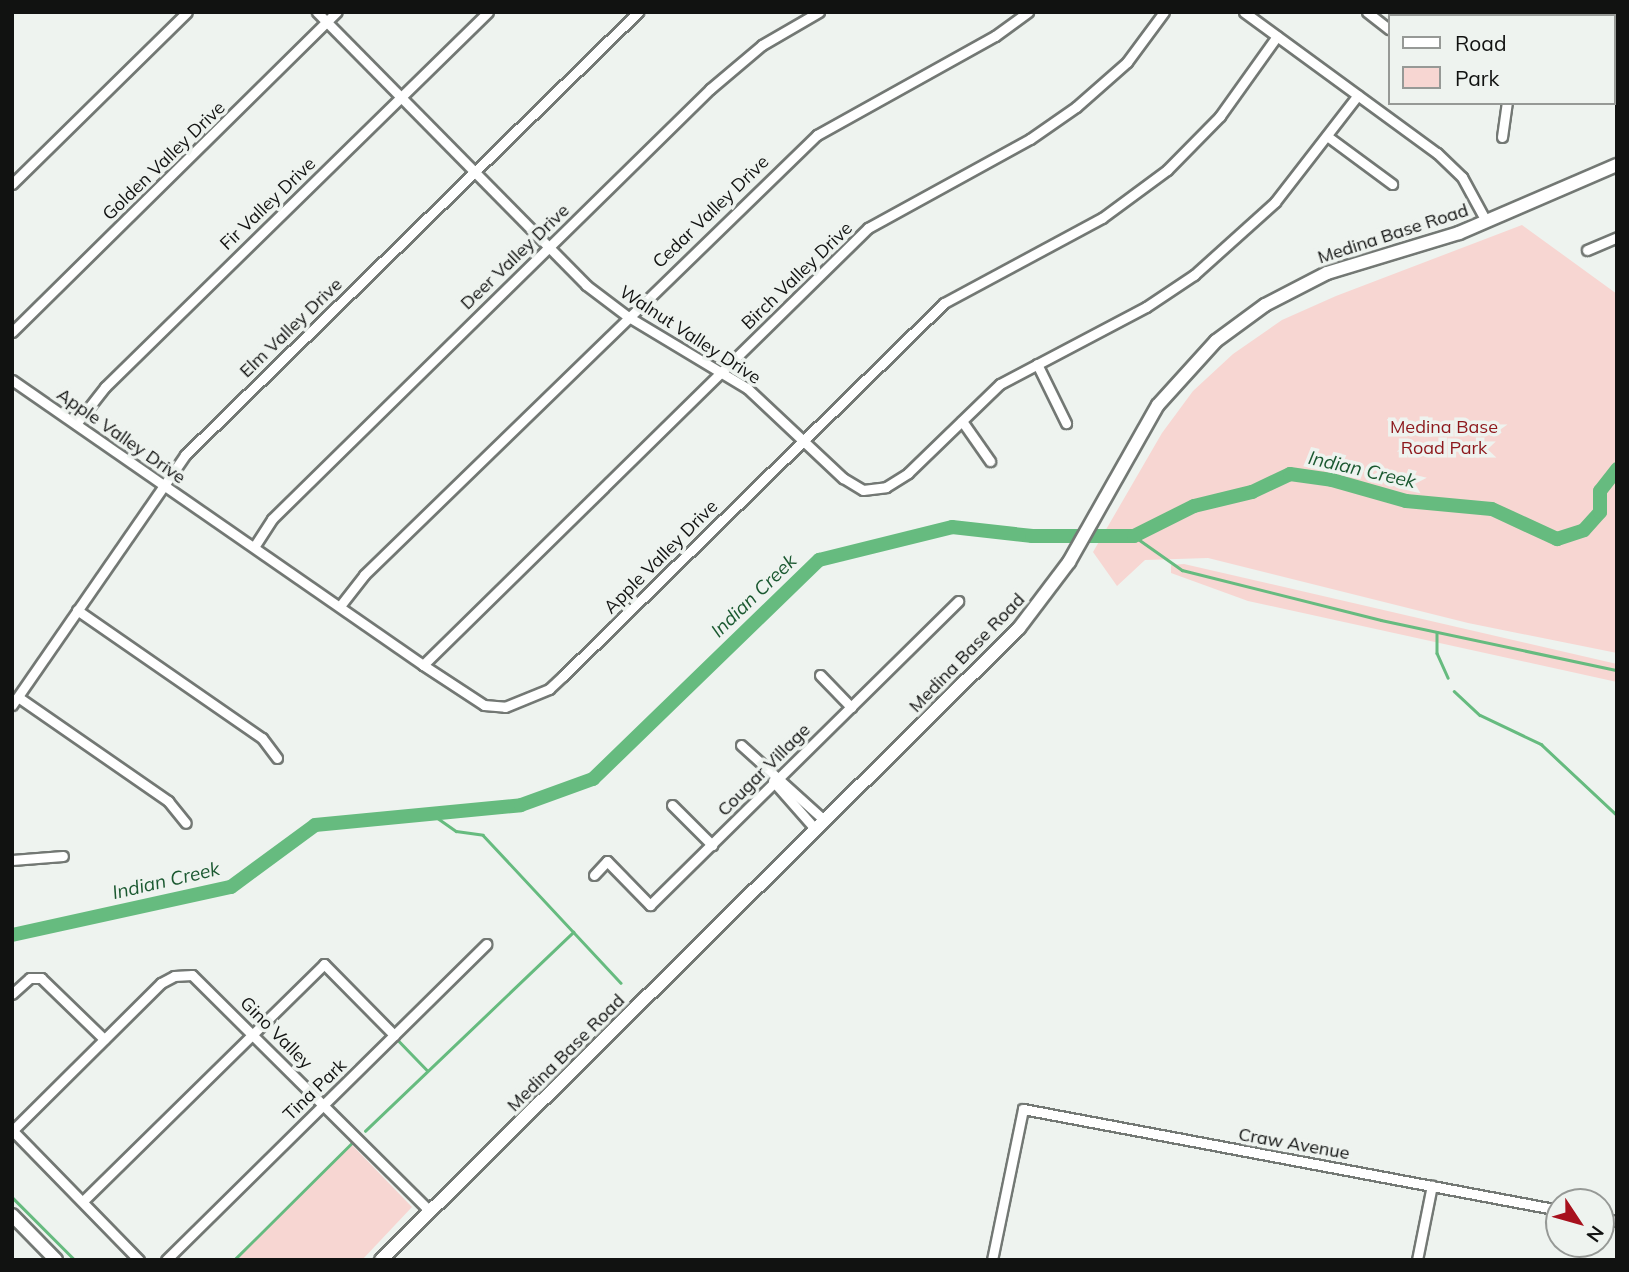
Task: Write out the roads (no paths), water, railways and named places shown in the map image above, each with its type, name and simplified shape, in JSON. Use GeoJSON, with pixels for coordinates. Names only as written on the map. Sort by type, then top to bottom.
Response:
{"type":"FeatureCollection","features":[{"type":"Feature","properties":{"kind":"street"},"geometry":{"type":"LineString","coordinates":[[12,184],[187,12]]}},
{"type":"Feature","properties":{"kind":"street","name":"Walnut Valley Drive"},"geometry":{"type":"LineString","coordinates":[[317,12],[547,248],[627,316],[723,371],[804,439],[853,486],[874,489],[897,482],[1000,384],[1146,307],[1194,275],[1266,211],[1358,94]]}},
{"type":"Feature","properties":{"kind":"street","name":"Golden Valley Drive"},"geometry":{"type":"LineString","coordinates":[[12,331],[337,12]]}},
{"type":"Feature","properties":{"kind":"street","name":"Fir Valley Drive"},"geometry":{"type":"LineString","coordinates":[[76,424],[105,387],[488,12]]}},
{"type":"Feature","properties":{"kind":"street","name":"Elm Valley Drive"},"geometry":{"type":"LineString","coordinates":[[15,701],[164,484],[207,433],[638,12]]}},
{"type":"Feature","properties":{"kind":"street","name":"Deer Valley Drive"},"geometry":{"type":"LineString","coordinates":[[254,547],[272,519],[737,64],[819,12]]}},
{"type":"Feature","properties":{"kind":"street","name":"Cedar Valley Drive"},"geometry":{"type":"LineString","coordinates":[[340,606],[364,575],[627,316],[817,135],[995,36],[1028,12]]}},
{"type":"Feature","properties":{"kind":"street","name":"Birch Valley Drive"},"geometry":{"type":"LineString","coordinates":[[423,665],[868,228],[1030,139],[1076,107],[1127,62],[1164,12]]}},
{"type":"Feature","properties":{"kind":"street"},"geometry":{"type":"LineString","coordinates":[[1244,12],[1358,94],[1455,169],[1486,221]]}},
{"type":"Feature","properties":{"kind":"street"},"geometry":{"type":"LineString","coordinates":[[1367,12],[1388,28]]}},
{"type":"Feature","properties":{"kind":"street","name":"Apple Valley Drive"},"geometry":{"type":"LineString","coordinates":[[12,380],[423,665],[492,708],[505,707],[549,689],[944,303],[1101,218],[1167,170],[1220,116],[1277,36]]}},
{"type":"Feature","properties":{"kind":"street"},"geometry":{"type":"LineString","coordinates":[[1502,137],[1507,105]]}},
{"type":"Feature","properties":{"kind":"street"},"geometry":{"type":"LineString","coordinates":[[1327,136],[1392,184]]}},
{"type":"Feature","properties":{"kind":"street","name":"Medina Base Road"},"geometry":{"type":"LineString","coordinates":[[381,1260],[1019,628],[1077,549],[1158,405],[1192,364],[1240,321],[1327,273],[1486,221],[1617,165]]}},
{"type":"Feature","properties":{"kind":"street"},"geometry":{"type":"LineString","coordinates":[[1587,250],[1617,237]]}},
{"type":"Feature","properties":{"kind":"street"},"geometry":{"type":"LineString","coordinates":[[1037,363],[1066,423]]}},
{"type":"Feature","properties":{"kind":"street"},"geometry":{"type":"LineString","coordinates":[[962,421],[990,461]]}},
{"type":"Feature","properties":{"kind":"street","name":"Cougar Village"},"geometry":{"type":"LineString","coordinates":[[594,875],[607,861],[650,905],[958,601]]}},
{"type":"Feature","properties":{"kind":"street"},"geometry":{"type":"LineString","coordinates":[[77,610],[262,738],[277,758]]}},
{"type":"Feature","properties":{"kind":"street"},"geometry":{"type":"LineString","coordinates":[[820,675],[851,707]]}},
{"type":"Feature","properties":{"kind":"street"},"geometry":{"type":"LineString","coordinates":[[15,701],[168,801],[186,823]]}},
{"type":"Feature","properties":{"kind":"street"},"geometry":{"type":"LineString","coordinates":[[741,744],[821,826]]}},
{"type":"Feature","properties":{"kind":"street"},"geometry":{"type":"LineString","coordinates":[[672,805],[712,845]]}},
{"type":"Feature","properties":{"kind":"street"},"geometry":{"type":"LineString","coordinates":[[12,860],[63,856]]}},
{"type":"Feature","properties":{"kind":"street","name":"Tina Park"},"geometry":{"type":"LineString","coordinates":[[166,1260],[486,944]]}},
{"type":"Feature","properties":{"kind":"street"},"geometry":{"type":"LineString","coordinates":[[83,1201],[324,964],[394,1035]]}},
{"type":"Feature","properties":{"kind":"street","name":"Gino Valley"},"geometry":{"type":"LineString","coordinates":[[104,1039],[160,983],[185,974],[204,982],[430,1211]]}},
{"type":"Feature","properties":{"kind":"street"},"geometry":{"type":"LineString","coordinates":[[12,994],[36,977],[48,982],[104,1039],[12,1130],[139,1260]]}},
{"type":"Feature","properties":{"kind":"street","name":"Craw Avenue"},"geometry":{"type":"LineString","coordinates":[[992,1260],[1023,1108],[1545,1207]]}},
{"type":"Feature","properties":{"kind":"street"},"geometry":{"type":"LineString","coordinates":[[1417,1260],[1432,1185]]}},
{"type":"Feature","properties":{"kind":"street"},"geometry":{"type":"LineString","coordinates":[[12,1215],[57,1260]]}},
{"type":"Feature","properties":{"kind":"waterway","name":"Indian Creek"},"geometry":{"type":"LineString","coordinates":[[12,935],[231,887],[315,825],[521,805],[593,779],[819,560],[952,527],[1032,536],[1134,536],[1194,506],[1252,492],[1290,474],[1332,480],[1406,501],[1492,509],[1557,539],[1584,530],[1600,512],[1600,491],[1617,469]]}},
{"type":"Feature","properties":{"kind":"waterway"},"geometry":{"type":"LineString","coordinates":[[1134,536],[1182,570],[1381,620],[1617,670]]}},
{"type":"Feature","properties":{"kind":"waterway"},"geometry":{"type":"LineString","coordinates":[[1437,632],[1437,653],[1448,678]]}},
{"type":"Feature","properties":{"kind":"waterway"},"geometry":{"type":"LineString","coordinates":[[1454,691],[1480,715],[1541,744],[1617,815]]}},
{"type":"Feature","properties":{"kind":"waterway"},"geometry":{"type":"LineString","coordinates":[[429,812],[456,831],[483,835],[621,983]]}},
{"type":"Feature","properties":{"kind":"waterway"},"geometry":{"type":"LineString","coordinates":[[365,1131],[573,932]]}},
{"type":"Feature","properties":{"kind":"waterway"},"geometry":{"type":"LineString","coordinates":[[398,1040],[427,1070]]}},
{"type":"Feature","properties":{"kind":"waterway"},"geometry":{"type":"LineString","coordinates":[[234,1260],[351,1144]]}},
{"type":"Feature","properties":{"kind":"waterway"},"geometry":{"type":"LineString","coordinates":[[12,1197],[75,1260]]}},
{"type":"Feature","properties":{"kind":"park label","name":"Medina Base Road Park"},"geometry":{"type":"Point","coordinates":[1444,438]}}]}
